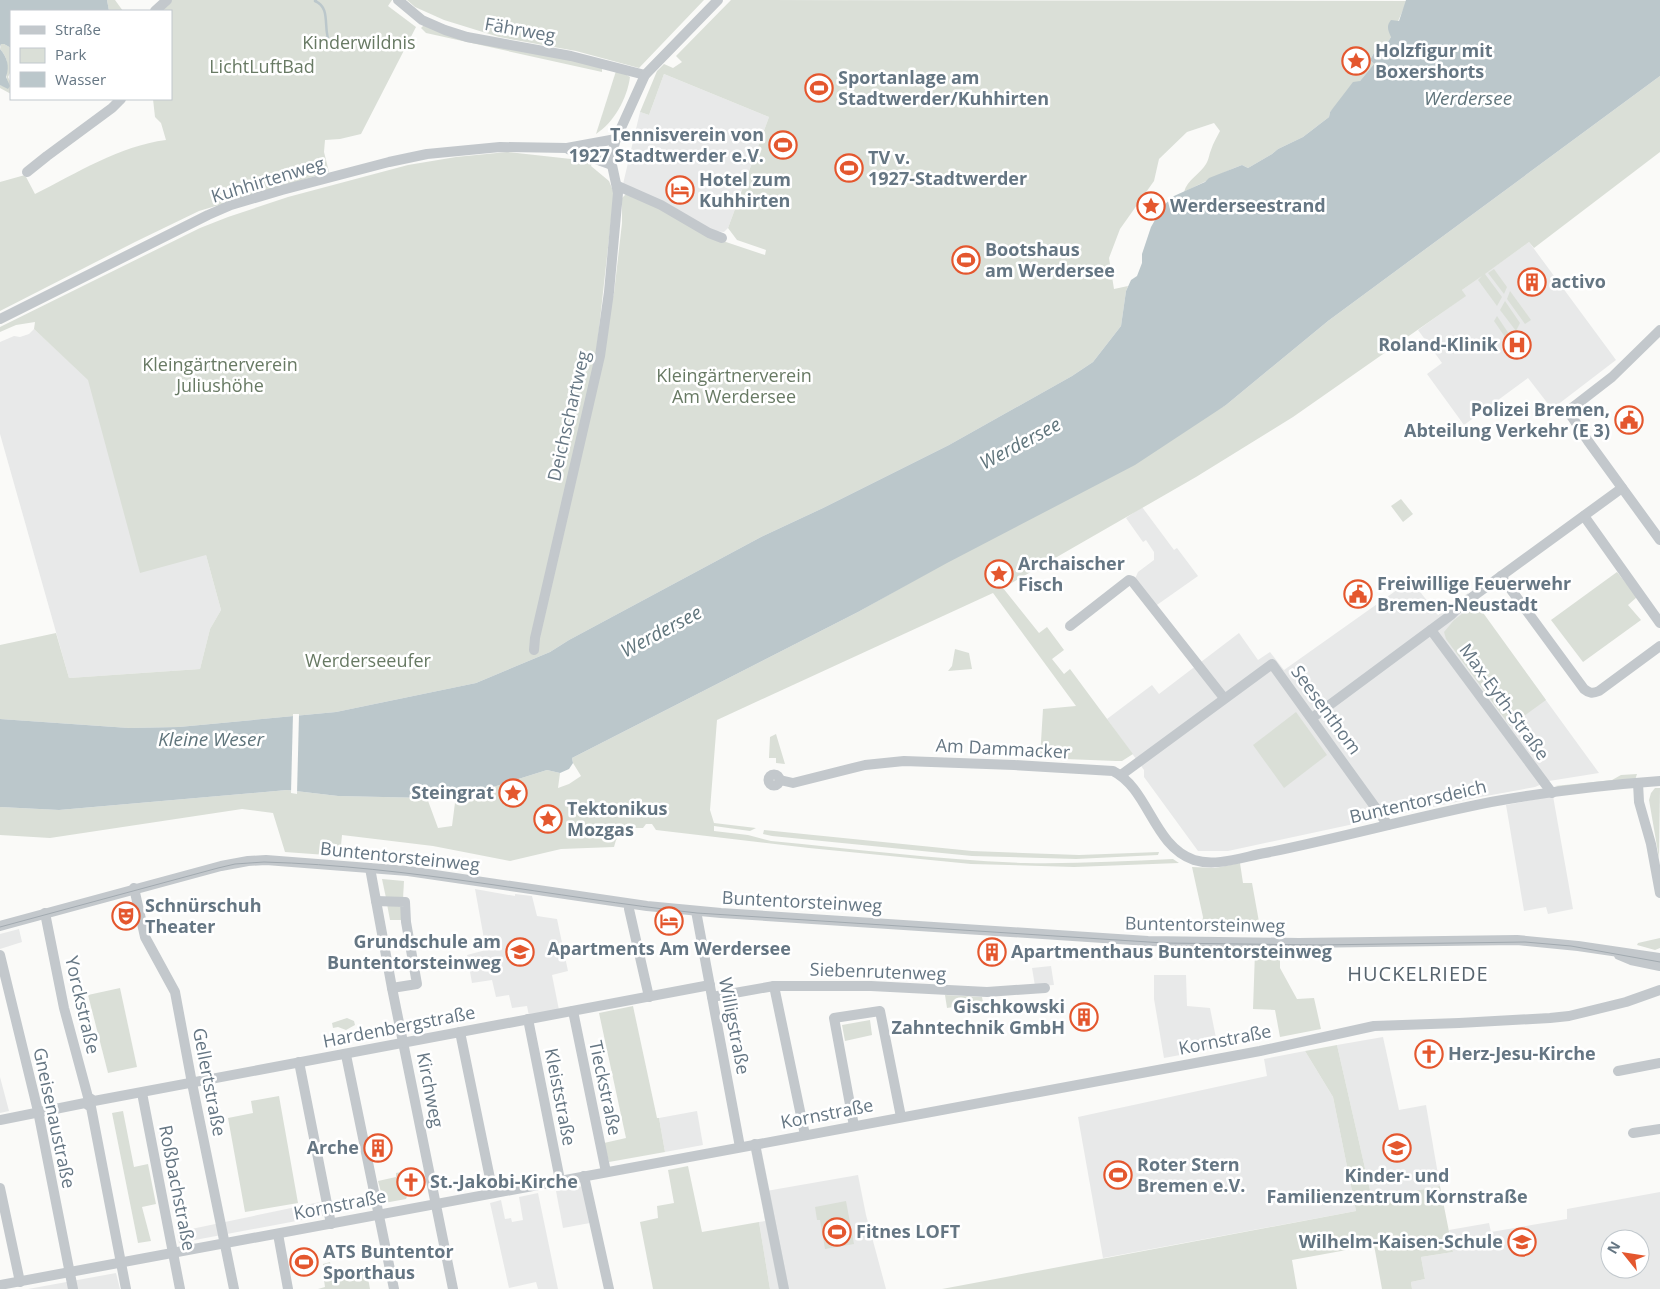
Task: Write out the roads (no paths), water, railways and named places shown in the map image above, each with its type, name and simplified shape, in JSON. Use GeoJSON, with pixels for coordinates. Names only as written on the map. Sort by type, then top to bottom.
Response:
{"type":"FeatureCollection","features":[{"type":"Feature","properties":{"kind":"street"},"geometry":{"type":"LineString","coordinates":[[156,10],[167,0]]}},
{"type":"Feature","properties":{"kind":"street","name":"Fährweg"},"geometry":{"type":"LineString","coordinates":[[398,0],[422,20],[460,35],[519,48],[571,56],[645,76]]}},
{"type":"Feature","properties":{"kind":"street"},"geometry":{"type":"LineString","coordinates":[[718,0],[645,76],[616,138],[612,153],[612,165],[618,186],[722,238]]}},
{"type":"Feature","properties":{"kind":"street"},"geometry":{"type":"LineString","coordinates":[[27,172],[120,100]]}},
{"type":"Feature","properties":{"kind":"street","name":"Kuhhirtenweg"},"geometry":{"type":"LineString","coordinates":[[0,319],[208,215],[239,203],[389,162],[427,154],[500,147],[567,148],[616,138]]}},
{"type":"Feature","properties":{"kind":"street","name":"Kuhhirtenweg"},"geometry":{"type":"LineString","coordinates":[[567,148],[612,165]]}},
{"type":"Feature","properties":{"kind":"street","name":"Deichschartweg"},"geometry":{"type":"LineString","coordinates":[[534,650],[535,638],[600,356],[609,292],[618,186]]}},
{"type":"Feature","properties":{"kind":"street"},"geometry":{"type":"LineString","coordinates":[[1660,330],[1612,378],[1568,411],[1660,540]]}},
{"type":"Feature","properties":{"kind":"street"},"geometry":{"type":"LineString","coordinates":[[1312,718],[1451,615],[1460,606],[1622,488]]}},
{"type":"Feature","properties":{"kind":"street"},"geometry":{"type":"LineString","coordinates":[[1584,516],[1660,623]]}},
{"type":"Feature","properties":{"kind":"street"},"geometry":{"type":"LineString","coordinates":[[1501,576],[1588,692],[1598,691],[1660,646]]}},
{"type":"Feature","properties":{"kind":"street"},"geometry":{"type":"LineString","coordinates":[[1070,626],[1129,580],[1132,581],[1224,698],[1121,775]]}},
{"type":"Feature","properties":{"kind":"street","name":"Max-Eyth-Straße"},"geometry":{"type":"LineString","coordinates":[[1431,630],[1552,793]]}},
{"type":"Feature","properties":{"kind":"street","name":"Seesenthom"},"geometry":{"type":"LineString","coordinates":[[1224,698],[1272,664],[1388,825]]}},
{"type":"Feature","properties":{"kind":"street","name":"Am Dammacker"},"geometry":{"type":"LineString","coordinates":[[780,780],[793,783],[857,767],[904,761],[1113,771],[1121,775]]}},
{"type":"Feature","properties":{"kind":"street","name":"Buntentorsdeich"},"geometry":{"type":"LineString","coordinates":[[1121,775],[1132,786],[1164,835],[1175,848],[1186,856],[1203,861],[1221,862],[1298,847],[1490,802],[1660,781]]}},
{"type":"Feature","properties":{"kind":"street"},"geometry":{"type":"LineString","coordinates":[[1638,783],[1639,802],[1651,844],[1660,893]]}},
{"type":"Feature","properties":{"kind":"street","name":"Buntentorsteinweg"},"geometry":{"type":"LineString","coordinates":[[0,926],[134,888],[221,866],[248,861],[282,861],[440,875],[630,904],[696,912],[1148,941],[1316,943],[1517,940],[1572,945],[1660,958]]}},
{"type":"Feature","properties":{"kind":"street","name":"Kirchweg"},"geometry":{"type":"LineString","coordinates":[[370,868],[452,1289]]}},
{"type":"Feature","properties":{"kind":"street","name":"Gellertstraße"},"geometry":{"type":"LineString","coordinates":[[134,888],[145,937],[175,992],[234,1289]]}},
{"type":"Feature","properties":{"kind":"street"},"geometry":{"type":"LineString","coordinates":[[376,901],[405,902],[406,922],[417,984],[392,988]]}},
{"type":"Feature","properties":{"kind":"street"},"geometry":{"type":"LineString","coordinates":[[630,904],[649,997]]}},
{"type":"Feature","properties":{"kind":"street","name":"Willigstraße"},"geometry":{"type":"LineString","coordinates":[[696,912],[740,1147]]}},
{"type":"Feature","properties":{"kind":"street","name":"Yorckstraße"},"geometry":{"type":"LineString","coordinates":[[45,913],[64,1008],[88,1097],[92,1104],[126,1289]]}},
{"type":"Feature","properties":{"kind":"street","name":"Buntentorsteinweg"},"geometry":{"type":"LineString","coordinates":[[1612,951],[1631,960],[1660,966]]}},
{"type":"Feature","properties":{"kind":"street","name":"Gneisenaustraße"},"geometry":{"type":"LineString","coordinates":[[0,955],[38,1112],[73,1289]]}},
{"type":"Feature","properties":{"kind":"street","name":"Hardenbergstraße"},"geometry":{"type":"LineString","coordinates":[[0,1120],[710,985]]}},
{"type":"Feature","properties":{"kind":"street"},"geometry":{"type":"LineString","coordinates":[[774,986],[805,1135]]}},
{"type":"Feature","properties":{"kind":"street","name":"Siebenrutenweg"},"geometry":{"type":"LineString","coordinates":[[712,997],[774,986],[871,986],[987,992],[1045,988]]}},
{"type":"Feature","properties":{"kind":"street","name":"Kornstraße"},"geometry":{"type":"LineString","coordinates":[[0,1286],[1260,1050],[1374,1026],[1550,1018],[1597,1010],[1660,990]]}},
{"type":"Feature","properties":{"kind":"street"},"geometry":{"type":"LineString","coordinates":[[854,1126],[834,1018],[880,1010],[901,1117]]}},
{"type":"Feature","properties":{"kind":"street","name":"Tieckstraße"},"geometry":{"type":"LineString","coordinates":[[573,1011],[606,1172]]}},
{"type":"Feature","properties":{"kind":"street","name":"Kleiststraße"},"geometry":{"type":"LineString","coordinates":[[528,1020],[560,1180]]}},
{"type":"Feature","properties":{"kind":"street"},"geometry":{"type":"LineString","coordinates":[[460,1032],[493,1193]]}},
{"type":"Feature","properties":{"kind":"street"},"geometry":{"type":"LineString","coordinates":[[346,1054],[394,1289]]}},
{"type":"Feature","properties":{"kind":"street"},"geometry":{"type":"LineString","coordinates":[[299,1062],[331,1224]]}},
{"type":"Feature","properties":{"kind":"street"},"geometry":{"type":"LineString","coordinates":[[1618,1072],[1660,1063]]}},
{"type":"Feature","properties":{"kind":"street","name":"Roßbachstraße"},"geometry":{"type":"LineString","coordinates":[[142,1093],[180,1289]]}},
{"type":"Feature","properties":{"kind":"street"},"geometry":{"type":"LineString","coordinates":[[1633,1133],[1660,1129]]}},
{"type":"Feature","properties":{"kind":"street"},"geometry":{"type":"LineString","coordinates":[[756,1144],[784,1289]]}},
{"type":"Feature","properties":{"kind":"street"},"geometry":{"type":"LineString","coordinates":[[584,1176],[609,1289]]}},
{"type":"Feature","properties":{"kind":"street"},"geometry":{"type":"LineString","coordinates":[[0,1188],[20,1282]]}},
{"type":"Feature","properties":{"kind":"street"},"geometry":{"type":"LineString","coordinates":[[278,1234],[288,1289]]}},
{"type":"Feature","properties":{"kind":"water"},"geometry":{"type":"Polygon","coordinates":[[[0,0],[107,0],[109,10],[10,10],[10,47],[4,44],[1,44],[0,47],[0,0]]]}},
{"type":"Feature","properties":{"kind":"water","name":"Werdersee"},"geometry":{"type":"Polygon","coordinates":[[[1406,0],[1660,0],[1660,76],[1328,321],[1226,405],[1135,465],[947,563],[858,612],[572,758],[573,763],[569,769],[560,773],[547,770],[490,788],[456,795],[427,798],[338,796],[287,790],[59,810],[0,807],[0,719],[129,728],[179,727],[336,712],[476,683],[550,652],[761,537],[949,445],[1072,376],[1093,362],[1121,326],[1126,291],[1131,280],[1137,276],[1151,227],[1163,206],[1174,196],[1205,182],[1209,178],[1242,165],[1248,168],[1278,149],[1303,137],[1329,117],[1330,112],[1353,82],[1360,81],[1374,64],[1370,60],[1374,53],[1380,55],[1391,37],[1388,24],[1391,20],[1399,21],[1406,0]]]}},
{"type":"Feature","properties":{"kind":"water"},"geometry":{"type":"Polygon","coordinates":[[[0,49],[7,62],[6,77],[10,86],[8,89],[0,85],[0,49]]]}},
{"type":"Feature","properties":{"kind":"waterway"},"geometry":{"type":"LineString","coordinates":[[316,0],[325,14],[330,44]]}},
{"type":"Feature","properties":{"kind":"tram line"},"geometry":{"type":"LineString","coordinates":[[0,927],[218,868],[235,864],[264,862],[373,869],[697,913],[1164,943],[1317,945],[1525,942],[1571,946],[1660,962]]}},
{"type":"Feature","properties":{"kind":"place","name":"Holzfigur mit Boxershorts"},"geometry":{"type":"Point","coordinates":[1356,61]}},
{"type":"Feature","properties":{"kind":"place","name":"Sportanlage am Stadtwerder/Kuhhirten"},"geometry":{"type":"Point","coordinates":[819,88]}},
{"type":"Feature","properties":{"kind":"place","name":"Tennisverein von 1927 Stadtwerder e.V."},"geometry":{"type":"Point","coordinates":[783,145]}},
{"type":"Feature","properties":{"kind":"place","name":"TV v. 1927-Stadtwerder"},"geometry":{"type":"Point","coordinates":[849,168]}},
{"type":"Feature","properties":{"kind":"place","name":"Hotel zum Kuhhirten"},"geometry":{"type":"Point","coordinates":[680,190]}},
{"type":"Feature","properties":{"kind":"place","name":"Werderseestrand"},"geometry":{"type":"Point","coordinates":[1151,206]}},
{"type":"Feature","properties":{"kind":"place","name":"Bootshaus am Werdersee"},"geometry":{"type":"Point","coordinates":[966,260]}},
{"type":"Feature","properties":{"kind":"place","name":"activo"},"geometry":{"type":"Point","coordinates":[1532,282]}},
{"type":"Feature","properties":{"kind":"place","name":"Roland-Klinik"},"geometry":{"type":"Point","coordinates":[1517,345]}},
{"type":"Feature","properties":{"kind":"place","name":"Polizei Bremen, Abteilung Verkehr (E 3)"},"geometry":{"type":"Point","coordinates":[1629,420]}},
{"type":"Feature","properties":{"kind":"place","name":"Archaischer Fisch"},"geometry":{"type":"Point","coordinates":[999,574]}},
{"type":"Feature","properties":{"kind":"place","name":"Freiwillige Feuerwehr Bremen-Neustadt"},"geometry":{"type":"Point","coordinates":[1358,594]}},
{"type":"Feature","properties":{"kind":"place","name":"Steingrat"},"geometry":{"type":"Point","coordinates":[513,793]}},
{"type":"Feature","properties":{"kind":"place","name":"Tektonikus Mozgas"},"geometry":{"type":"Point","coordinates":[548,819]}},
{"type":"Feature","properties":{"kind":"place","name":"Schnürschuh Theater"},"geometry":{"type":"Point","coordinates":[126,916]}},
{"type":"Feature","properties":{"kind":"place","name":"Apartments Am Werdersee"},"geometry":{"type":"Point","coordinates":[669,921]}},
{"type":"Feature","properties":{"kind":"place","name":"Grundschule am Buntentorsteinweg"},"geometry":{"type":"Point","coordinates":[520,952]}},
{"type":"Feature","properties":{"kind":"place","name":"Apartmenthaus Buntentorsteinweg"},"geometry":{"type":"Point","coordinates":[992,952]}},
{"type":"Feature","properties":{"kind":"place","name":"Gischkowski Zahntechnik GmbH"},"geometry":{"type":"Point","coordinates":[1084,1017]}},
{"type":"Feature","properties":{"kind":"place","name":"Herz-Jesu-Kirche"},"geometry":{"type":"Point","coordinates":[1429,1054]}},
{"type":"Feature","properties":{"kind":"place","name":"Arche"},"geometry":{"type":"Point","coordinates":[378,1148]}},
{"type":"Feature","properties":{"kind":"place","name":"Kinder- und Familienzentrum Kornstraße"},"geometry":{"type":"Point","coordinates":[1397,1148]}},
{"type":"Feature","properties":{"kind":"place","name":"Roter Stern Bremen e.V."},"geometry":{"type":"Point","coordinates":[1118,1175]}},
{"type":"Feature","properties":{"kind":"place","name":"St.-Jakobi-Kirche"},"geometry":{"type":"Point","coordinates":[411,1182]}},
{"type":"Feature","properties":{"kind":"place","name":"Fitnes LOFT"},"geometry":{"type":"Point","coordinates":[837,1232]}},
{"type":"Feature","properties":{"kind":"place","name":"Wilhelm-Kaisen-Schule"},"geometry":{"type":"Point","coordinates":[1522,1242]}},
{"type":"Feature","properties":{"kind":"place","name":"ATS Buntentor Sporthaus"},"geometry":{"type":"Point","coordinates":[304,1262]}},
{"type":"Feature","properties":{"kind":"district","name":"HUCKELRIEDE"},"geometry":{"type":"Point","coordinates":[1418,974]}},
{"type":"Feature","properties":{"kind":"park label","name":"Kinderwildnis"},"geometry":{"type":"Point","coordinates":[359,43]}},
{"type":"Feature","properties":{"kind":"park label","name":"LichtLuftBad"},"geometry":{"type":"Point","coordinates":[262,67]}},
{"type":"Feature","properties":{"kind":"park label","name":"Kleingärtnerverein Juliushöhe"},"geometry":{"type":"Point","coordinates":[220,375]}},
{"type":"Feature","properties":{"kind":"park label","name":"Kleingärtnerverein Am Werdersee"},"geometry":{"type":"Point","coordinates":[734,386]}},
{"type":"Feature","properties":{"kind":"park label","name":"Werderseeufer"},"geometry":{"type":"Point","coordinates":[368,661]}},
{"type":"Feature","properties":{"kind":"water label","name":"Kleine Weser"},"geometry":{"type":"Point","coordinates":[211,739]}}]}
